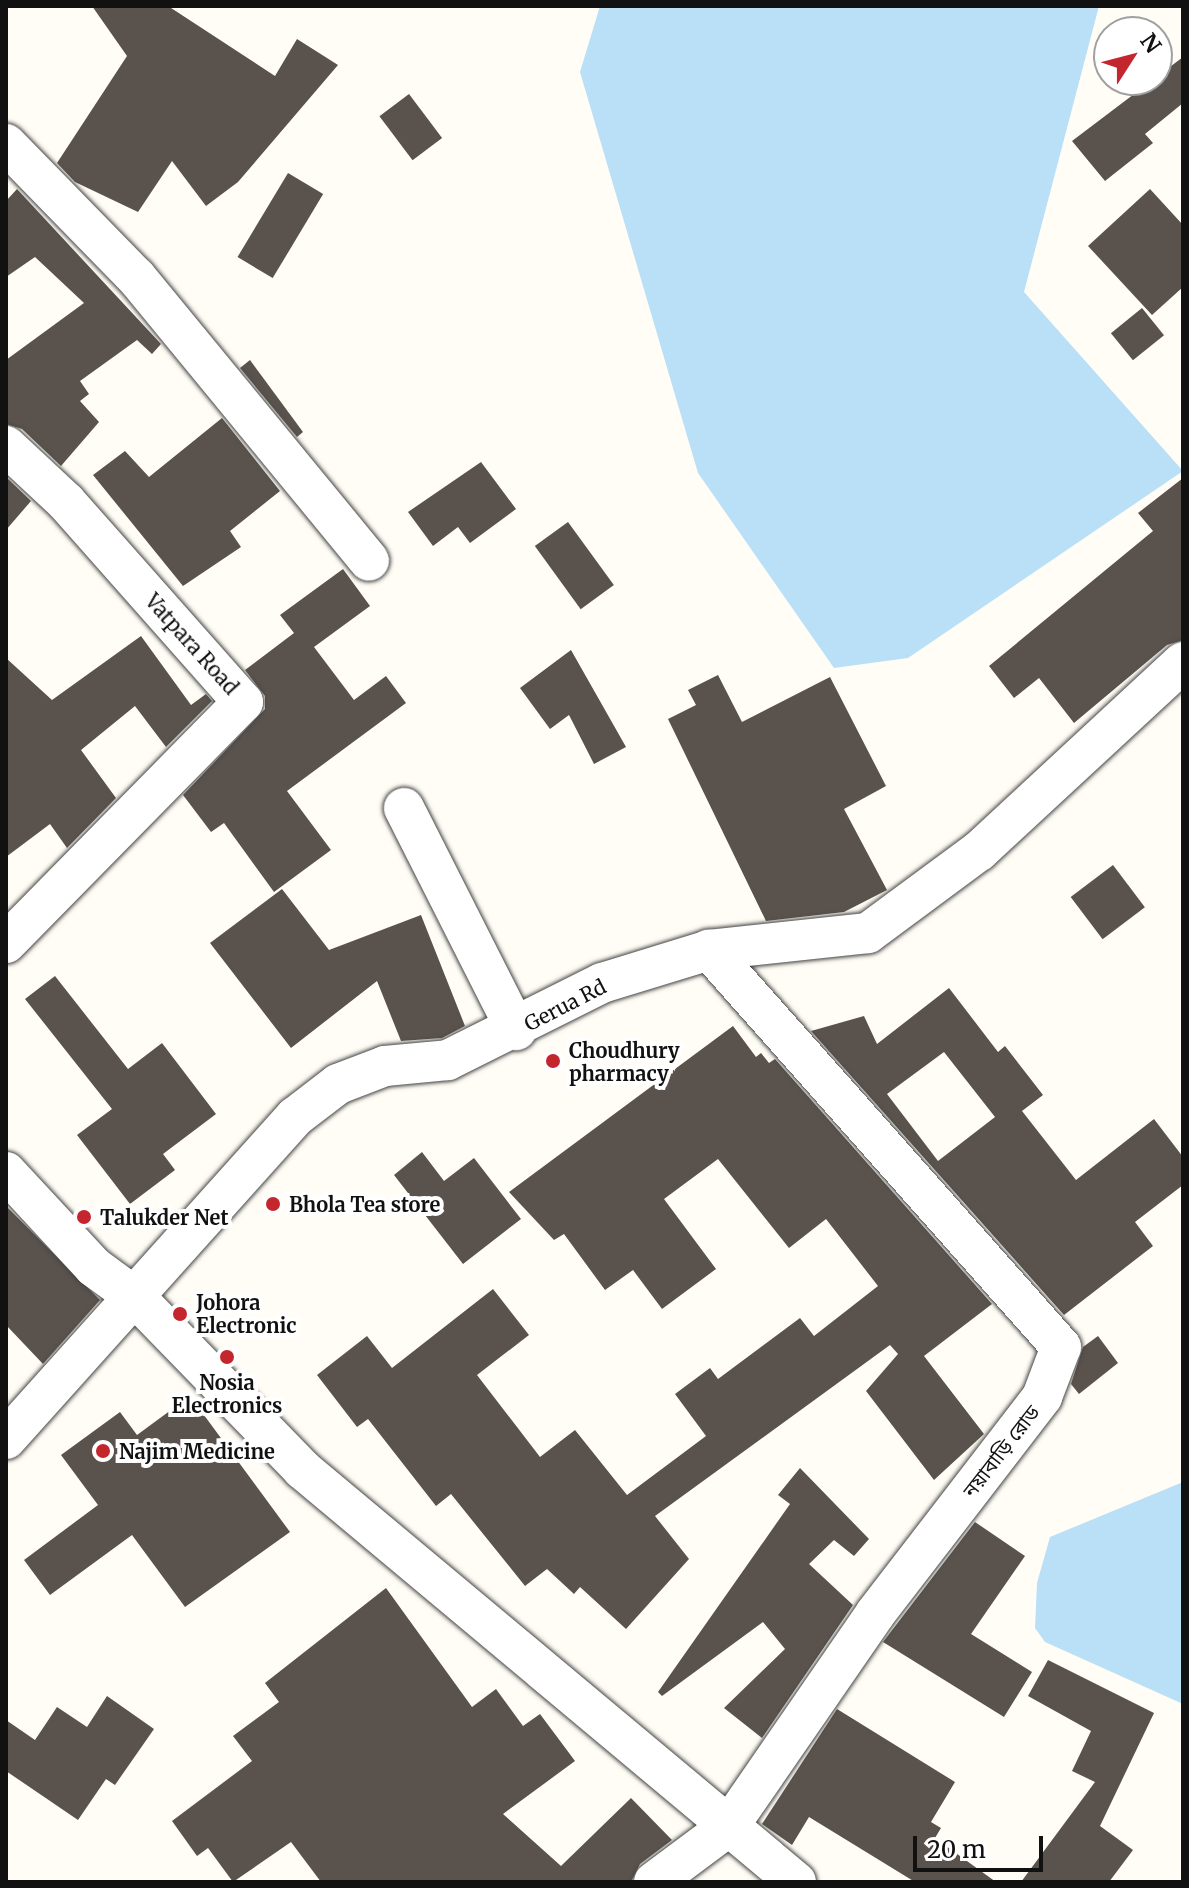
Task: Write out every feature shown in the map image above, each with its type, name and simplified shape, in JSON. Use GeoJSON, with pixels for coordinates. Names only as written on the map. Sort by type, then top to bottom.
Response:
{"type":"FeatureCollection","features":[{"type":"Feature","properties":{"kind":"street"},"geometry":{"type":"LineString","coordinates":[[6,144],[136,277],[369,561]]}},
{"type":"Feature","properties":{"kind":"street","name":"Vatpara Road"},"geometry":{"type":"LineString","coordinates":[[6,446],[66,502],[243,702],[6,943]]}},
{"type":"Feature","properties":{"kind":"street","name":"Gerua Rd"},"geometry":{"type":"LineString","coordinates":[[6,1439],[295,1117],[338,1084],[385,1066],[448,1060],[516,1030],[602,983],[709,950],[868,933],[979,851],[1183,662]]}},
{"type":"Feature","properties":{"kind":"street"},"geometry":{"type":"LineString","coordinates":[[404,808],[516,1030]]}},
{"type":"Feature","properties":{"kind":"street","name":"নয়াবাড়ি রোড"},"geometry":{"type":"LineString","coordinates":[[654,1882],[729,1826],[875,1614],[1042,1397],[1061,1347],[709,950]]}},
{"type":"Feature","properties":{"kind":"street"},"geometry":{"type":"LineString","coordinates":[[6,1172],[94,1267],[135,1297],[302,1469],[796,1882]]}},
{"type":"Feature","properties":{"kind":"water"},"geometry":{"type":"Polygon","coordinates":[[[600,6],[1099,6],[1096,16],[1093,16],[1093,29],[1024,292],[1183,471],[908,658],[834,668],[698,473],[580,72],[600,6]]]}},
{"type":"Feature","properties":{"kind":"water"},"geometry":{"type":"Polygon","coordinates":[[[1183,1482],[1183,1704],[1045,1642],[1035,1628],[1037,1583],[1050,1537],[1183,1482]]]}},
{"type":"Feature","properties":{"kind":"building"},"geometry":{"type":"Polygon","coordinates":[[[92,6],[168,6],[275,76],[297,39],[338,65],[238,182],[206,206],[172,161],[138,212],[75,182],[57,163],[127,56],[92,6]]]}},
{"type":"Feature","properties":{"kind":"building"},"geometry":{"type":"Polygon","coordinates":[[[1183,57],[1183,103],[1145,134],[1153,143],[1105,181],[1072,141],[1131,96],[1173,96],[1173,65],[1183,57]]]}},
{"type":"Feature","properties":{"kind":"building"},"geometry":{"type":"Polygon","coordinates":[[[409,94],[442,138],[413,160],[379,116],[409,94]]]}},
{"type":"Feature","properties":{"kind":"building"},"geometry":{"type":"Polygon","coordinates":[[[288,173],[323,194],[273,278],[238,257],[288,173]]]}},
{"type":"Feature","properties":{"kind":"building"},"geometry":{"type":"Polygon","coordinates":[[[17,189],[161,344],[152,354],[137,340],[80,381],[89,394],[80,401],[99,422],[61,466],[22,429],[6,424],[6,360],[84,303],[35,257],[6,277],[6,201],[17,189]]]}},
{"type":"Feature","properties":{"kind":"building"},"geometry":{"type":"Polygon","coordinates":[[[1150,189],[1183,225],[1183,287],[1152,315],[1088,246],[1150,189]]]}},
{"type":"Feature","properties":{"kind":"building"},"geometry":{"type":"Polygon","coordinates":[[[1142,308],[1164,335],[1133,360],[1111,333],[1142,308]]]}},
{"type":"Feature","properties":{"kind":"building"},"geometry":{"type":"Polygon","coordinates":[[[250,360],[303,432],[297,437],[240,368],[250,360]]]}},
{"type":"Feature","properties":{"kind":"building"},"geometry":{"type":"Polygon","coordinates":[[[222,418],[280,491],[230,531],[241,547],[183,586],[93,475],[125,451],[149,477],[222,418]]]}},
{"type":"Feature","properties":{"kind":"building"},"geometry":{"type":"Polygon","coordinates":[[[481,462],[516,509],[470,543],[458,527],[433,546],[408,512],[481,462]]]}},
{"type":"Feature","properties":{"kind":"building"},"geometry":{"type":"Polygon","coordinates":[[[6,477],[31,501],[6,530],[6,477]]]}},
{"type":"Feature","properties":{"kind":"building"},"geometry":{"type":"Polygon","coordinates":[[[1183,478],[1183,640],[1167,645],[1074,723],[1039,678],[1014,698],[989,666],[1153,531],[1138,513],[1183,478]]]}},
{"type":"Feature","properties":{"kind":"building"},"geometry":{"type":"Polygon","coordinates":[[[568,522],[614,585],[581,609],[535,546],[568,522]]]}},
{"type":"Feature","properties":{"kind":"building"},"geometry":{"type":"Polygon","coordinates":[[[343,569],[370,606],[314,647],[354,700],[386,676],[406,703],[287,791],[331,850],[274,892],[224,823],[211,832],[183,795],[265,709],[265,696],[245,670],[294,633],[280,615],[343,569]]]}},
{"type":"Feature","properties":{"kind":"building"},"geometry":{"type":"Polygon","coordinates":[[[141,636],[191,705],[206,694],[212,701],[166,747],[135,706],[81,750],[116,798],[67,848],[50,824],[6,857],[6,658],[52,700],[141,636]]]}},
{"type":"Feature","properties":{"kind":"building"},"geometry":{"type":"Polygon","coordinates":[[[571,650],[626,747],[594,764],[569,715],[550,729],[520,688],[571,650]]]}},
{"type":"Feature","properties":{"kind":"building"},"geometry":{"type":"Polygon","coordinates":[[[718,675],[742,722],[830,677],[886,786],[844,809],[887,890],[844,912],[766,921],[668,719],[696,705],[688,690],[718,675]]]}},
{"type":"Feature","properties":{"kind":"building"},"geometry":{"type":"Polygon","coordinates":[[[1113,865],[1145,907],[1103,939],[1071,897],[1113,865]]]}},
{"type":"Feature","properties":{"kind":"building"},"geometry":{"type":"Polygon","coordinates":[[[282,889],[329,950],[421,915],[465,1026],[442,1038],[401,1041],[377,981],[291,1048],[210,943],[282,889]]]}},
{"type":"Feature","properties":{"kind":"building"},"geometry":{"type":"Polygon","coordinates":[[[55,976],[128,1069],[162,1043],[216,1114],[163,1154],[175,1170],[130,1204],[77,1135],[112,1109],[25,999],[55,976]]]}},
{"type":"Feature","properties":{"kind":"building"},"geometry":{"type":"Polygon","coordinates":[[[949,988],[998,1052],[1005,1046],[1043,1095],[1022,1111],[1076,1180],[1154,1119],[1183,1157],[1183,1185],[1135,1222],[1153,1246],[1064,1315],[811,1031],[864,1016],[877,1044],[949,988]],[[944,1052],[887,1094],[938,1161],[995,1117],[944,1052]]]}},
{"type":"Feature","properties":{"kind":"building"},"geometry":{"type":"Polygon","coordinates":[[[733,1026],[756,1057],[761,1053],[769,1063],[775,1059],[992,1304],[924,1356],[984,1434],[934,1480],[866,1391],[898,1354],[890,1345],[655,1516],[689,1559],[626,1629],[580,1587],[574,1594],[547,1569],[525,1586],[451,1494],[436,1506],[368,1419],[357,1427],[317,1375],[367,1336],[392,1368],[493,1289],[529,1335],[477,1375],[540,1457],[575,1430],[627,1495],[706,1436],[675,1394],[710,1368],[718,1379],[800,1318],[814,1336],[878,1286],[826,1219],[789,1248],[718,1159],[664,1199],[716,1269],[662,1309],[633,1270],[605,1290],[564,1234],[554,1240],[509,1192],[733,1026]]]}},
{"type":"Feature","properties":{"kind":"building"},"geometry":{"type":"Polygon","coordinates":[[[422,1152],[444,1181],[474,1158],[521,1219],[463,1264],[394,1175],[422,1152]]]}},
{"type":"Feature","properties":{"kind":"building"},"geometry":{"type":"Polygon","coordinates":[[[6,1206],[100,1300],[43,1364],[6,1325],[6,1206]]]}},
{"type":"Feature","properties":{"kind":"building"},"geometry":{"type":"Polygon","coordinates":[[[1098,1336],[1118,1363],[1079,1394],[1071,1384],[1083,1347],[1098,1336]]]}},
{"type":"Feature","properties":{"kind":"building"},"geometry":{"type":"Polygon","coordinates":[[[190,1396],[290,1532],[185,1607],[132,1535],[50,1595],[24,1560],[98,1505],[61,1455],[120,1412],[137,1435],[190,1396]]]}},
{"type":"Feature","properties":{"kind":"building"},"geometry":{"type":"Polygon","coordinates":[[[800,1468],[869,1539],[854,1556],[834,1540],[809,1564],[853,1605],[762,1738],[724,1708],[785,1649],[763,1622],[662,1696],[658,1692],[790,1504],[778,1495],[800,1468]]]}},
{"type":"Feature","properties":{"kind":"building"},"geometry":{"type":"Polygon","coordinates":[[[975,1522],[1025,1556],[971,1634],[1032,1672],[1004,1717],[883,1642],[975,1522]]]}},
{"type":"Feature","properties":{"kind":"building"},"geometry":{"type":"Polygon","coordinates":[[[386,1588],[472,1707],[496,1689],[523,1726],[540,1714],[575,1761],[503,1814],[561,1866],[631,1798],[672,1840],[640,1864],[631,1882],[321,1882],[291,1842],[233,1882],[208,1848],[197,1856],[172,1821],[252,1761],[233,1736],[279,1702],[265,1683],[386,1588]]]}},
{"type":"Feature","properties":{"kind":"building"},"geometry":{"type":"Polygon","coordinates":[[[1048,1660],[1154,1713],[1100,1826],[1133,1850],[1109,1882],[1021,1882],[1095,1782],[1072,1771],[1091,1731],[1028,1696],[1048,1660]]]}},
{"type":"Feature","properties":{"kind":"building"},"geometry":{"type":"Polygon","coordinates":[[[107,1696],[154,1729],[115,1785],[106,1779],[78,1820],[6,1771],[6,1720],[35,1740],[57,1707],[87,1727],[107,1696]]]}},
{"type":"Feature","properties":{"kind":"building"},"geometry":{"type":"Polygon","coordinates":[[[837,1709],[955,1782],[931,1822],[941,1828],[935,1838],[996,1882],[915,1882],[809,1817],[792,1845],[762,1824],[837,1709]]]}},
{"type":"Feature","properties":{"kind":"place","name":"Choudhury pharmacy"},"geometry":{"type":"Point","coordinates":[553,1061]}},
{"type":"Feature","properties":{"kind":"place","name":"Bhola Tea store"},"geometry":{"type":"Point","coordinates":[273,1204]}},
{"type":"Feature","properties":{"kind":"place","name":"Talukder Net"},"geometry":{"type":"Point","coordinates":[84,1217]}},
{"type":"Feature","properties":{"kind":"place","name":"Johora Electronic"},"geometry":{"type":"Point","coordinates":[180,1314]}},
{"type":"Feature","properties":{"kind":"place","name":"Nosia Electronics"},"geometry":{"type":"Point","coordinates":[227,1357]}},
{"type":"Feature","properties":{"kind":"place","name":"Najim Medicine"},"geometry":{"type":"Point","coordinates":[103,1451]}}]}
